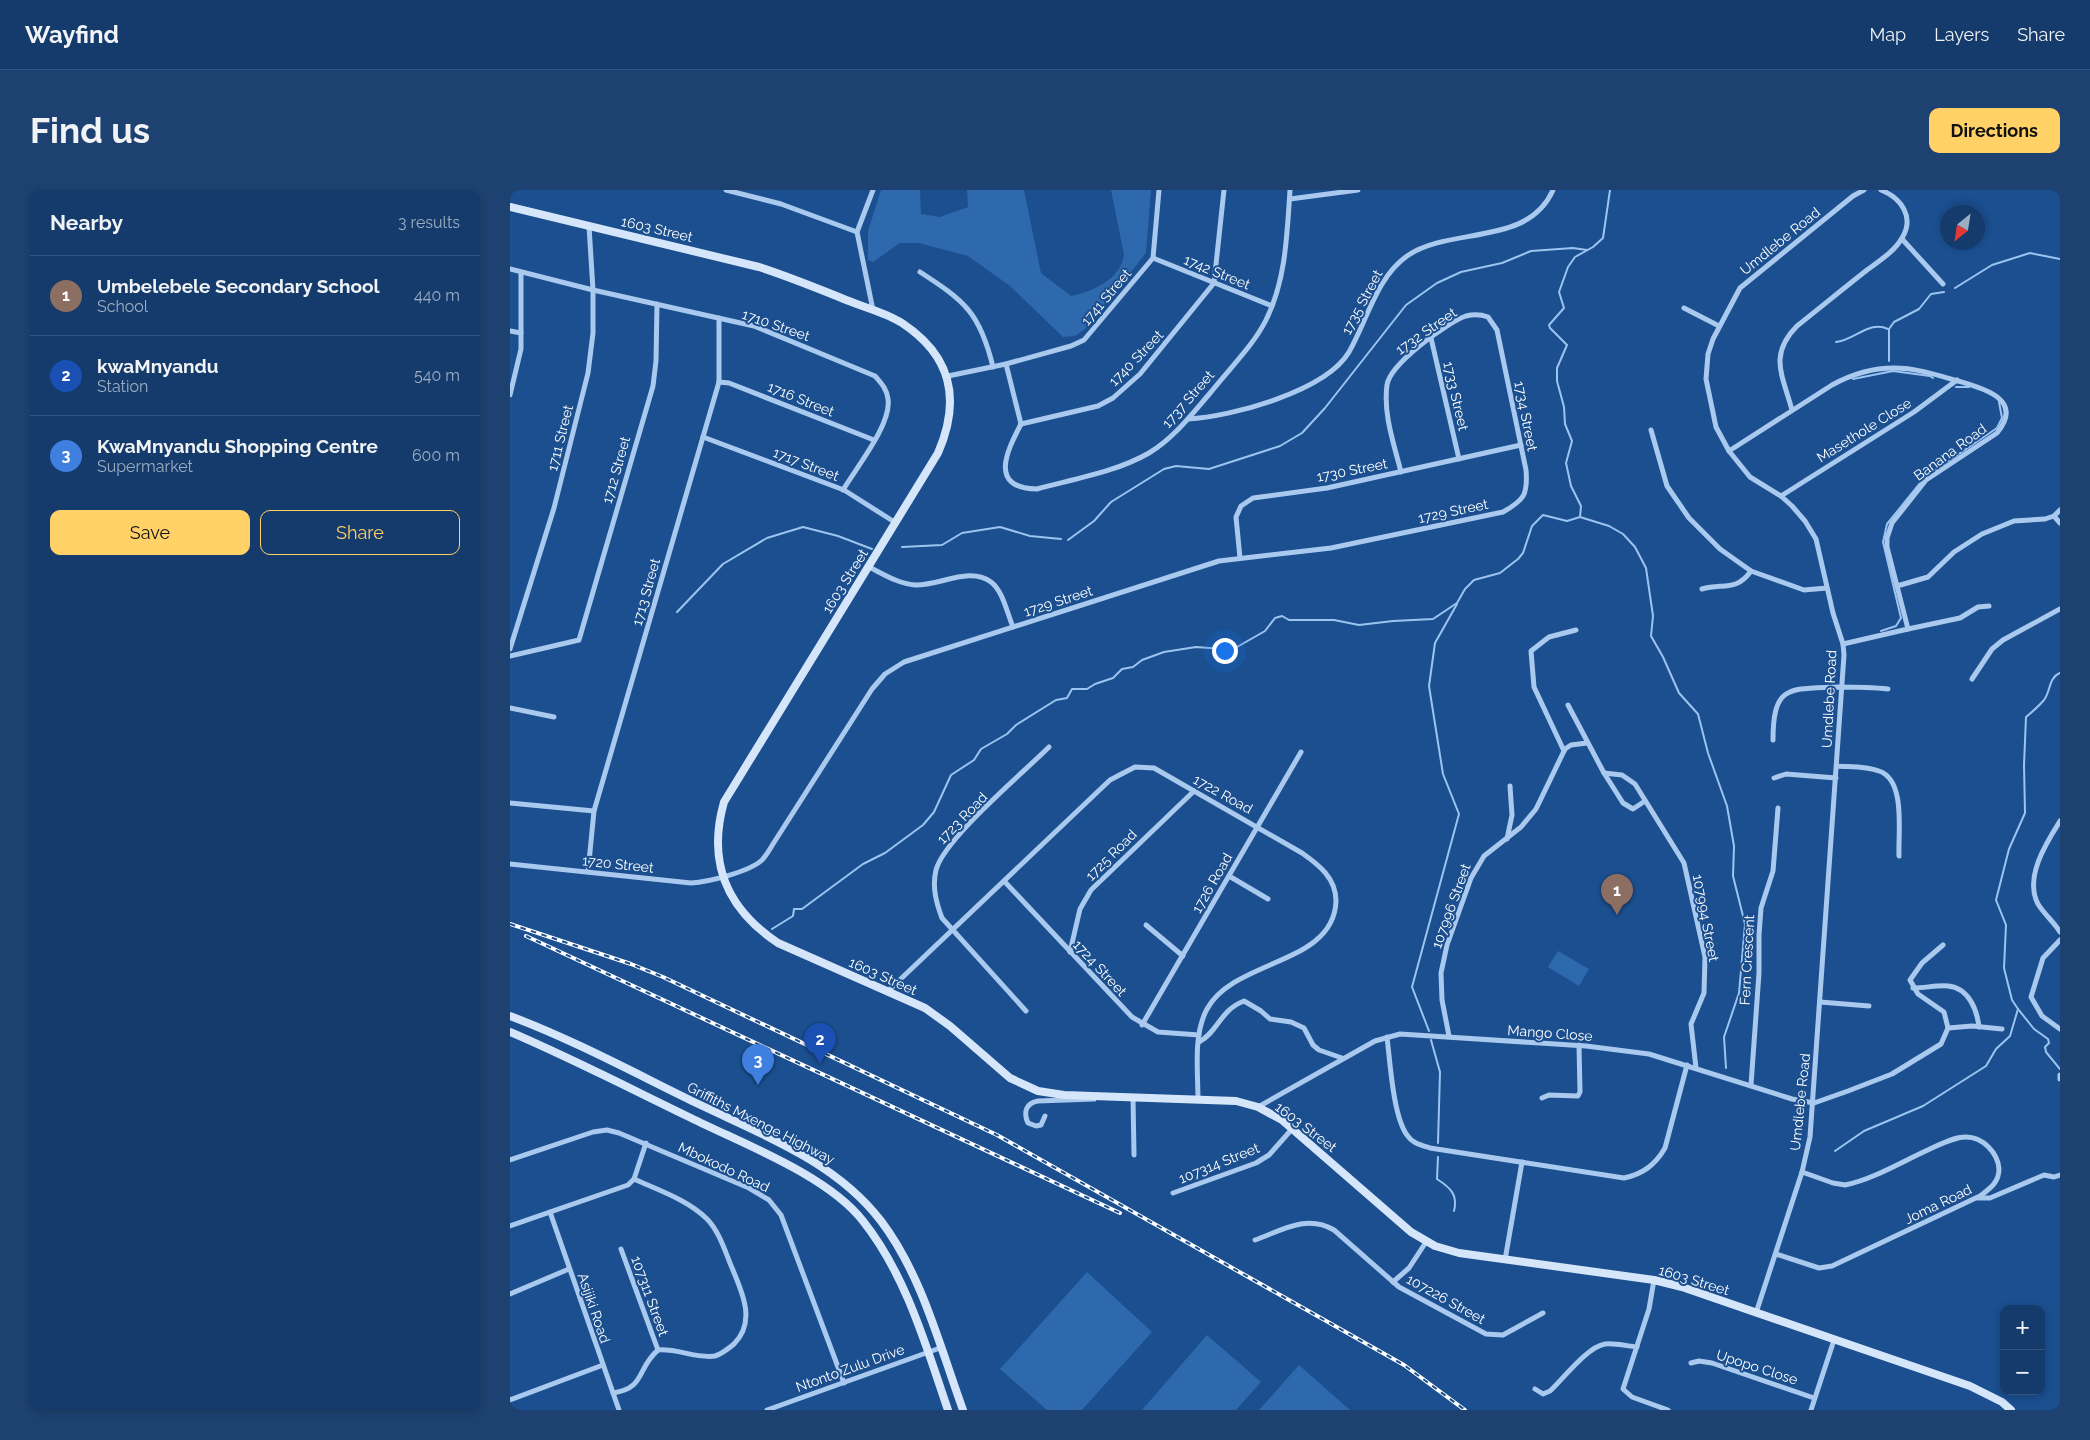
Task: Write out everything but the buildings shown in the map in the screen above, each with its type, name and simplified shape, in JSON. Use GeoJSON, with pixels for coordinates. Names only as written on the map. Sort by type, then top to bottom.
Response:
{"type":"FeatureCollection","features":[{"type":"Feature","properties":{"kind":"street"},"geometry":{"type":"LineString","coordinates":[[726,190],[790,206],[857,232]]}},
{"type":"Feature","properties":{"kind":"street"},"geometry":{"type":"LineString","coordinates":[[873,190],[857,232],[873,311]]}},
{"type":"Feature","properties":{"kind":"street"},"geometry":{"type":"LineString","coordinates":[[1153,258],[1159,190]]}},
{"type":"Feature","properties":{"kind":"street"},"geometry":{"type":"LineString","coordinates":[[1214,283],[1224,190]]}},
{"type":"Feature","properties":{"kind":"street","name":"1737 Street"},"geometry":{"type":"LineString","coordinates":[[1021,424],[1008,450],[1004,466],[1011,480],[1028,489],[1037,489],[1129,463],[1164,442],[1188,419],[1255,338],[1272,306],[1283,270],[1290,190]]}},
{"type":"Feature","properties":{"kind":"street"},"geometry":{"type":"LineString","coordinates":[[1290,200],[1358,190]]}},
{"type":"Feature","properties":{"kind":"street","name":"1735 Street"},"geometry":{"type":"LineString","coordinates":[[1188,419],[1201,418],[1248,407],[1299,392],[1315,383],[1348,354],[1385,280],[1398,263],[1424,246],[1523,222],[1539,211],[1553,190]]}},
{"type":"Feature","properties":{"kind":"street","name":"Umdlebe Road"},"geometry":{"type":"LineString","coordinates":[[1756,1313],[1802,1172],[1814,1103],[1842,687],[1843,644],[1816,539],[1806,521],[1781,496],[1750,476],[1728,452],[1714,421],[1706,379],[1710,348],[1719,326],[1740,288],[1864,190]]}},
{"type":"Feature","properties":{"kind":"street"},"geometry":{"type":"LineString","coordinates":[[1792,410],[1779,368],[1779,358],[1786,339],[1797,326],[1877,262],[1902,239],[1907,225],[1906,211],[1896,198],[1880,190]]}},
{"type":"Feature","properties":{"kind":"street","name":"1603 Street"},"geometry":{"type":"LineString","coordinates":[[510,207],[759,266],[901,322],[920,337],[937,358],[948,376],[951,408],[946,436],[938,453],[724,802],[718,830],[718,861],[722,876],[730,894],[743,913],[766,935],[778,943],[935,1015],[996,1067],[1025,1086],[1052,1094],[1236,1101],[1258,1107],[1292,1129],[1411,1232],[1426,1242],[1459,1254],[1654,1280],[1682,1287],[1970,1386],[2002,1402],[2011,1410]]}},
{"type":"Feature","properties":{"kind":"street","name":"1711 Street"},"geometry":{"type":"LineString","coordinates":[[510,649],[554,508],[588,373],[592,332],[593,290],[589,226]]}},
{"type":"Feature","properties":{"kind":"street"},"geometry":{"type":"LineString","coordinates":[[1902,239],[1943,284]]}},
{"type":"Feature","properties":{"kind":"street","name":"1742 Street"},"geometry":{"type":"LineString","coordinates":[[1153,258],[1272,306]]}},
{"type":"Feature","properties":{"kind":"street","name":"1741 Street"},"geometry":{"type":"LineString","coordinates":[[948,376],[1006,364],[1071,346],[1084,340],[1153,258]]}},
{"type":"Feature","properties":{"kind":"street","name":"1710 Street"},"geometry":{"type":"LineString","coordinates":[[510,269],[593,290],[754,326],[875,376],[884,385],[888,398],[888,411],[884,424],[843,490]]}},
{"type":"Feature","properties":{"kind":"street"},"geometry":{"type":"LineString","coordinates":[[510,395],[520,358],[521,272]]}},
{"type":"Feature","properties":{"kind":"street"},"geometry":{"type":"LineString","coordinates":[[920,272],[965,304],[982,333],[993,367]]}},
{"type":"Feature","properties":{"kind":"street","name":"1740 Street"},"geometry":{"type":"LineString","coordinates":[[1021,424],[1080,411],[1113,398],[1140,374],[1214,283]]}},
{"type":"Feature","properties":{"kind":"street","name":"1712 Street"},"geometry":{"type":"LineString","coordinates":[[510,656],[579,640],[653,386],[656,361],[656,304]]}},
{"type":"Feature","properties":{"kind":"street"},"geometry":{"type":"LineString","coordinates":[[1684,308],[1719,326]]}},
{"type":"Feature","properties":{"kind":"street","name":"1732 Street"},"geometry":{"type":"LineString","coordinates":[[1401,472],[1387,412],[1388,380],[1400,363],[1431,338],[1465,317],[1478,314],[1488,317]]}},
{"type":"Feature","properties":{"kind":"street","name":"1734 Street"},"geometry":{"type":"LineString","coordinates":[[1488,317],[1497,330],[1526,470],[1526,492],[1520,501],[1503,512]]}},
{"type":"Feature","properties":{"kind":"street","name":"1713 Street"},"geometry":{"type":"LineString","coordinates":[[588,872],[594,812],[719,382],[719,318]]}},
{"type":"Feature","properties":{"kind":"street"},"geometry":{"type":"LineString","coordinates":[[510,331],[521,333]]}},
{"type":"Feature","properties":{"kind":"street","name":"1733 Street"},"geometry":{"type":"LineString","coordinates":[[1431,338],[1459,459]]}},
{"type":"Feature","properties":{"kind":"street"},"geometry":{"type":"LineString","coordinates":[[1006,364],[1021,424]]}},
{"type":"Feature","properties":{"kind":"street","name":"Banana Road"},"geometry":{"type":"LineString","coordinates":[[1728,452],[1792,410],[1849,376],[1869,370],[1896,368],[1912,370],[1987,389],[1998,396],[2004,408],[2004,421],[1997,433],[1926,480],[1896,516],[1887,538],[1908,630]]}},
{"type":"Feature","properties":{"kind":"street","name":"Masethole Close"},"geometry":{"type":"LineString","coordinates":[[1781,496],[1914,412],[1957,380]]}},
{"type":"Feature","properties":{"kind":"street","name":"1716 Street"},"geometry":{"type":"LineString","coordinates":[[719,382],[730,383],[874,440]]}},
{"type":"Feature","properties":{"kind":"street"},"geometry":{"type":"LineString","coordinates":[[1651,430],[1667,486],[1704,535],[1751,571],[1804,590],[1828,588]]}},
{"type":"Feature","properties":{"kind":"street","name":"1717 Street"},"geometry":{"type":"LineString","coordinates":[[703,437],[843,490],[896,523]]}},
{"type":"Feature","properties":{"kind":"street","name":"1730 Street"},"geometry":{"type":"LineString","coordinates":[[1240,558],[1236,517],[1241,506],[1247,501],[1327,488],[1520,445]]}},
{"type":"Feature","properties":{"kind":"street"},"geometry":{"type":"LineString","coordinates":[[1897,586],[1928,576],[1954,552],[1982,534],[2014,521],[2045,519],[2054,516],[2060,510]]}},
{"type":"Feature","properties":{"kind":"street","name":"1729 Street"},"geometry":{"type":"LineString","coordinates":[[722,876],[754,866],[762,860],[872,689],[885,674],[914,658],[1219,562],[1331,548],[1503,512]]}},
{"type":"Feature","properties":{"kind":"street"},"geometry":{"type":"LineString","coordinates":[[2054,516],[2060,523]]}},
{"type":"Feature","properties":{"kind":"street"},"geometry":{"type":"LineString","coordinates":[[869,567],[897,580],[914,585],[971,576],[990,581],[999,592],[1013,627]]}},
{"type":"Feature","properties":{"kind":"street"},"geometry":{"type":"LineString","coordinates":[[1702,589],[1740,583],[1751,571]]}},
{"type":"Feature","properties":{"kind":"street"},"geometry":{"type":"LineString","coordinates":[[1843,644],[1960,618],[1978,607],[1989,606]]}},
{"type":"Feature","properties":{"kind":"street"},"geometry":{"type":"LineString","coordinates":[[1972,680],[1992,649],[2002,640],[2060,609]]}},
{"type":"Feature","properties":{"kind":"street"},"geometry":{"type":"LineString","coordinates":[[1576,630],[1548,637],[1531,651],[1534,687],[1564,751],[1571,745],[1587,742]]}},
{"type":"Feature","properties":{"kind":"street"},"geometry":{"type":"LineString","coordinates":[[1773,740],[1776,709],[1785,694],[1809,686],[1888,689]]}},
{"type":"Feature","properties":{"kind":"street"},"geometry":{"type":"LineString","coordinates":[[1568,705],[1604,773],[1627,807],[1633,809],[1645,801]]}},
{"type":"Feature","properties":{"kind":"street"},"geometry":{"type":"LineString","coordinates":[[510,708],[554,717]]}},
{"type":"Feature","properties":{"kind":"street","name":"1723 Road"},"geometry":{"type":"LineString","coordinates":[[1026,1011],[942,918],[936,901],[934,881],[943,855],[951,843],[1049,747]]}},
{"type":"Feature","properties":{"kind":"street","name":"107996 Street"},"geometry":{"type":"LineString","coordinates":[[1449,1036],[1441,984],[1447,945],[1479,862],[1507,839],[1536,809],[1564,751]]}},
{"type":"Feature","properties":{"kind":"street","name":"1726 Road"},"geometry":{"type":"LineString","coordinates":[[1142,1025],[1301,752]]}},
{"type":"Feature","properties":{"kind":"street","name":"1722 Road"},"geometry":{"type":"LineString","coordinates":[[888,992],[1110,780],[1124,772],[1141,766],[1154,768],[1302,853],[1330,877],[1336,893],[1334,912],[1327,929],[1314,942],[1241,978],[1222,990],[1207,1009],[1199,1035],[1198,1100]]}},
{"type":"Feature","properties":{"kind":"street"},"geometry":{"type":"LineString","coordinates":[[1837,766],[1878,770],[1892,780],[1898,797],[1898,856]]}},
{"type":"Feature","properties":{"kind":"street","name":"107994 Street"},"geometry":{"type":"LineString","coordinates":[[1604,773],[1622,775],[1635,784],[1684,863],[1704,947],[1704,993],[1691,1024],[1696,1068]]}},
{"type":"Feature","properties":{"kind":"street"},"geometry":{"type":"LineString","coordinates":[[1774,778],[1786,774],[1836,778]]}},
{"type":"Feature","properties":{"kind":"street"},"geometry":{"type":"LineString","coordinates":[[1507,839],[1512,815],[1510,786]]}},
{"type":"Feature","properties":{"kind":"street","name":"1725 Road"},"geometry":{"type":"LineString","coordinates":[[1070,952],[1080,910],[1091,890],[1194,791]]}},
{"type":"Feature","properties":{"kind":"street"},"geometry":{"type":"LineString","coordinates":[[510,803],[594,812]]}},
{"type":"Feature","properties":{"kind":"street","name":"Fern Crescent"},"geometry":{"type":"LineString","coordinates":[[1751,1085],[1761,908],[1773,871],[1778,808]]}},
{"type":"Feature","properties":{"kind":"street"},"geometry":{"type":"LineString","coordinates":[[2060,820],[2042,853],[2034,885],[2039,906],[2060,932]]}},
{"type":"Feature","properties":{"kind":"street","name":"1720 Street"},"geometry":{"type":"LineString","coordinates":[[510,864],[690,882],[722,876]]}},
{"type":"Feature","properties":{"kind":"street"},"geometry":{"type":"LineString","coordinates":[[1229,876],[1268,899]]}},
{"type":"Feature","properties":{"kind":"street","name":"1724 Street"},"geometry":{"type":"LineString","coordinates":[[1004,881],[1119,1005],[1142,1025],[1167,1034],[1199,1035]]}},
{"type":"Feature","properties":{"kind":"street"},"geometry":{"type":"LineString","coordinates":[[1146,924],[1183,956]]}},
{"type":"Feature","properties":{"kind":"street"},"geometry":{"type":"LineString","coordinates":[[2060,940],[2043,958],[2031,997],[2042,1016],[2060,1030]]}},
{"type":"Feature","properties":{"kind":"street"},"geometry":{"type":"LineString","coordinates":[[1814,1103],[1892,1074],[1937,1048],[1946,1036],[1948,1028],[1947,1018],[1940,1008],[1921,996],[1913,988],[1910,980],[1917,968],[1943,945]]}},
{"type":"Feature","properties":{"kind":"street"},"geometry":{"type":"LineString","coordinates":[[1913,988],[1947,986],[1955,988],[1972,1001],[1977,1013],[1979,1027]]}},
{"type":"Feature","properties":{"kind":"street"},"geometry":{"type":"LineString","coordinates":[[1199,1042],[1206,1037],[1225,1012],[1235,1004],[1244,1001],[1270,1019],[1291,1022],[1304,1028],[1313,1045],[1319,1050],[1343,1058]]}},
{"type":"Feature","properties":{"kind":"street"},"geometry":{"type":"LineString","coordinates":[[1820,1002],[1869,1006]]}},
{"type":"Feature","properties":{"kind":"street","name":"Griffiths Mxenge Highway"},"geometry":{"type":"LineString","coordinates":[[510,1016],[603,1057],[797,1153],[845,1183],[872,1210],[901,1251],[963,1410]]}},
{"type":"Feature","properties":{"kind":"street"},"geometry":{"type":"LineString","coordinates":[[1948,1028],[2002,1028]]}},
{"type":"Feature","properties":{"kind":"street","name":"Griffiths Mxenge Highway"},"geometry":{"type":"LineString","coordinates":[[510,1032],[756,1150],[802,1173],[832,1192],[862,1219],[886,1255],[928,1352],[948,1410]]}},
{"type":"Feature","properties":{"kind":"street","name":"Mango Close"},"geometry":{"type":"LineString","coordinates":[[1258,1107],[1343,1058],[1387,1036],[1400,1034],[1579,1045],[1649,1054],[1792,1099],[1814,1103]]}},
{"type":"Feature","properties":{"kind":"street"},"geometry":{"type":"LineString","coordinates":[[1387,1036],[1396,1103],[1407,1136],[1413,1142],[1430,1148],[1624,1178],[1643,1172],[1656,1160],[1664,1148],[1686,1065]]}},
{"type":"Feature","properties":{"kind":"street"},"geometry":{"type":"LineString","coordinates":[[1542,1098],[1549,1095],[1578,1096],[1580,1092],[1579,1045]]}},
{"type":"Feature","properties":{"kind":"street"},"geometry":{"type":"LineString","coordinates":[[1045,1116],[1041,1125],[1036,1126],[1028,1123],[1026,1116],[1027,1106],[1032,1102],[1073,1102],[1101,1096]]}},
{"type":"Feature","properties":{"kind":"street"},"geometry":{"type":"LineString","coordinates":[[1133,1097],[1134,1155]]}},
{"type":"Feature","properties":{"kind":"street","name":"107314 Street"},"geometry":{"type":"LineString","coordinates":[[1173,1193],[1256,1163],[1269,1155],[1292,1129]]}},
{"type":"Feature","properties":{"kind":"street","name":"Mbokodo Road"},"geometry":{"type":"LineString","coordinates":[[510,1160],[593,1132],[607,1130],[646,1143],[749,1188],[769,1200],[777,1207],[844,1383]]}},
{"type":"Feature","properties":{"kind":"street","name":"Joma Road"},"geometry":{"type":"LineString","coordinates":[[1776,1254],[1819,1268],[1832,1266],[1977,1198],[1995,1184],[1999,1171],[1998,1164],[1988,1146],[1975,1138],[1966,1137],[1946,1142],[1845,1185],[1833,1183],[1802,1172]]}},
{"type":"Feature","properties":{"kind":"street"},"geometry":{"type":"LineString","coordinates":[[510,1226],[621,1189],[634,1179],[646,1143]]}},
{"type":"Feature","properties":{"kind":"street"},"geometry":{"type":"LineString","coordinates":[[1505,1260],[1522,1162]]}},
{"type":"Feature","properties":{"kind":"street"},"geometry":{"type":"LineString","coordinates":[[1977,1198],[1990,1198],[2044,1175],[2054,1177],[2060,1175]]}},
{"type":"Feature","properties":{"kind":"street"},"geometry":{"type":"LineString","coordinates":[[613,1393],[627,1391],[633,1386],[638,1381],[646,1362],[658,1350],[670,1349],[701,1356],[715,1356],[726,1351],[736,1341],[744,1328],[747,1314],[745,1300],[723,1246],[709,1220],[688,1204],[634,1179]]}},
{"type":"Feature","properties":{"kind":"street","name":"Asijiki Road"},"geometry":{"type":"LineString","coordinates":[[550,1212],[619,1410]]}},
{"type":"Feature","properties":{"kind":"street","name":"107226 Street"},"geometry":{"type":"LineString","coordinates":[[1255,1240],[1305,1222],[1318,1222],[1334,1230],[1393,1282],[1413,1295],[1492,1335],[1508,1333],[1543,1313]]}},
{"type":"Feature","properties":{"kind":"street","name":"107226 Street"},"geometry":{"type":"LineString","coordinates":[[1393,1282],[1409,1268],[1426,1242]]}},
{"type":"Feature","properties":{"kind":"street","name":"107311 Street"},"geometry":{"type":"LineString","coordinates":[[621,1249],[658,1350]]}},
{"type":"Feature","properties":{"kind":"street"},"geometry":{"type":"LineString","coordinates":[[510,1294],[569,1269]]}},
{"type":"Feature","properties":{"kind":"street"},"geometry":{"type":"LineString","coordinates":[[1654,1280],[1649,1309],[1623,1383],[1624,1392],[1668,1410]]}},
{"type":"Feature","properties":{"kind":"street"},"geometry":{"type":"LineString","coordinates":[[1811,1410],[1834,1340]]}},
{"type":"Feature","properties":{"kind":"street"},"geometry":{"type":"LineString","coordinates":[[1535,1389],[1543,1394],[1550,1391],[1589,1352],[1598,1346],[1612,1344],[1637,1347]]}},
{"type":"Feature","properties":{"kind":"street","name":"Ntonto Zulu Drive"},"geometry":{"type":"LineString","coordinates":[[767,1410],[940,1348]]}},
{"type":"Feature","properties":{"kind":"street","name":"Upopo Close"},"geometry":{"type":"LineString","coordinates":[[1691,1362],[1712,1363],[1814,1398]]}},
{"type":"Feature","properties":{"kind":"street"},"geometry":{"type":"LineString","coordinates":[[510,1400],[603,1365]]}},
{"type":"Feature","properties":{"kind":"shaded area"},"geometry":{"type":"Polygon","coordinates":[[[881,190],[920,190],[921,214],[940,217],[968,207],[967,190],[1024,190],[1041,273],[1071,296],[1096,288],[1104,283],[1117,271],[1122,263],[1124,255],[1111,190],[1151,190],[1146,253],[1085,329],[1075,336],[1063,337],[1010,286],[968,256],[919,243],[900,243],[873,262],[868,260],[868,231],[881,190]]]}},
{"type":"Feature","properties":{"kind":"shaded area"},"geometry":{"type":"Polygon","coordinates":[[[1558,951],[1589,969],[1579,986],[1548,967],[1558,951]]]}},
{"type":"Feature","properties":{"kind":"shaded area"},"geometry":{"type":"Polygon","coordinates":[[[1087,1272],[1152,1332],[1082,1410],[1047,1410],[1000,1369],[1087,1272]]]}},
{"type":"Feature","properties":{"kind":"shaded area"},"geometry":{"type":"Polygon","coordinates":[[[1207,1335],[1261,1382],[1236,1410],[1142,1410],[1207,1335]]]}},
{"type":"Feature","properties":{"kind":"shaded area"},"geometry":{"type":"Polygon","coordinates":[[[1299,1365],[1350,1410],[1259,1410],[1299,1365]]]}},
{"type":"Feature","properties":{"kind":"waterway"},"geometry":{"type":"LineString","coordinates":[[772,929],[793,916],[794,909],[802,909],[863,864],[885,853],[923,825],[934,812],[951,775],[974,760],[981,749],[1007,734],[1016,725],[1056,700],[1067,698],[1072,689],[1087,689],[1113,678],[1122,669],[1133,667],[1142,660],[1164,652],[1196,647],[1223,649],[1237,647],[1265,631],[1275,618],[1282,616],[1289,620],[1334,620],[1359,625],[1433,619],[1457,603],[1465,589],[1474,580],[1500,573],[1518,559],[1523,553],[1532,526],[1543,515],[1567,521],[1580,517],[1581,506],[1571,486],[1566,463],[1572,441],[1565,424],[1564,407],[1557,381],[1557,368],[1567,345],[1549,325],[1564,308],[1559,292],[1568,267],[1575,257],[1593,247],[1603,238],[1610,190]]}},
{"type":"Feature","properties":{"kind":"waterway"},"geometry":{"type":"LineString","coordinates":[[1068,540],[1094,521],[1111,502],[1164,469],[1176,466],[1209,469],[1280,446],[1302,433],[1325,408],[1406,305],[1437,283],[1461,272],[1502,263],[1531,251],[1573,248],[1587,250]]}},
{"type":"Feature","properties":{"kind":"waterway"},"geometry":{"type":"LineString","coordinates":[[1955,288],[1992,265],[2030,253],[2060,259]]}},
{"type":"Feature","properties":{"kind":"waterway"},"geometry":{"type":"LineString","coordinates":[[1889,361],[1889,329],[1894,322],[1919,309],[1931,294],[1944,292]]}},
{"type":"Feature","properties":{"kind":"waterway"},"geometry":{"type":"LineString","coordinates":[[1836,342],[1875,327],[1888,329]]}},
{"type":"Feature","properties":{"kind":"waterway"},"geometry":{"type":"LineString","coordinates":[[1853,379],[1893,371],[1933,378]]}},
{"type":"Feature","properties":{"kind":"waterway"},"geometry":{"type":"LineString","coordinates":[[1956,387],[1969,387]]}},
{"type":"Feature","properties":{"kind":"waterway"},"geometry":{"type":"LineString","coordinates":[[1881,631],[1896,626],[1901,618],[1883,542],[1887,524],[1925,477],[1997,428],[2002,418],[1999,402]]}},
{"type":"Feature","properties":{"kind":"waterway"},"geometry":{"type":"LineString","coordinates":[[1580,517],[1609,526],[1623,534],[1635,547],[1646,568],[1653,616],[1651,636],[1663,657],[1679,693],[1698,714],[1708,753],[1727,806],[1734,846],[1733,876],[1745,924],[1739,993],[1724,1037],[1726,1068]]}},
{"type":"Feature","properties":{"kind":"waterway"},"geometry":{"type":"LineString","coordinates":[[677,612],[723,564],[767,538],[803,527],[838,536],[872,549]]}},
{"type":"Feature","properties":{"kind":"waterway"},"geometry":{"type":"LineString","coordinates":[[902,547],[942,545],[962,533],[1000,527],[1030,536],[1061,539]]}},
{"type":"Feature","properties":{"kind":"waterway"},"geometry":{"type":"LineString","coordinates":[[1429,1031],[1412,987],[1459,814],[1443,774],[1429,686],[1435,643],[1457,604]]}},
{"type":"Feature","properties":{"kind":"waterway"},"geometry":{"type":"LineString","coordinates":[[1835,1151],[1864,1131],[1923,1106],[1986,1066],[1996,1049],[2010,1036],[2018,1009],[2012,1000],[2004,968],[2006,925],[1996,900],[2009,849],[2025,813],[2026,717],[2044,700],[2053,678],[2060,673]]}},
{"type":"Feature","properties":{"kind":"waterway"},"geometry":{"type":"LineString","coordinates":[[2018,1009],[2034,1029],[2048,1039],[2049,1043],[2045,1047],[2046,1052],[2060,1069]]}},
{"type":"Feature","properties":{"kind":"waterway"},"geometry":{"type":"LineString","coordinates":[[1431,1040],[1440,1072],[1438,1143]]}},
{"type":"Feature","properties":{"kind":"waterway"},"geometry":{"type":"LineString","coordinates":[[1438,1157],[1437,1179],[1452,1192],[1455,1201],[1454,1211]]}},
{"type":"Feature","properties":{"kind":"railway"},"geometry":{"type":"LineString","coordinates":[[510,924],[631,964],[663,977],[997,1135],[1404,1365],[1465,1410]]}},
{"type":"Feature","properties":{"kind":"railway"},"geometry":{"type":"LineString","coordinates":[[526,936],[1120,1213]]}},
{"type":"Feature","properties":{"kind":"place","name":"Umbelebele Secondary School"},"geometry":{"type":"Point","coordinates":[1617,915]}},
{"type":"Feature","properties":{"kind":"place","name":"kwaMnyandu"},"geometry":{"type":"Point","coordinates":[820,1064]}},
{"type":"Feature","properties":{"kind":"place","name":"KwaMnyandu Shopping Centre"},"geometry":{"type":"Point","coordinates":[758,1085]}}]}
